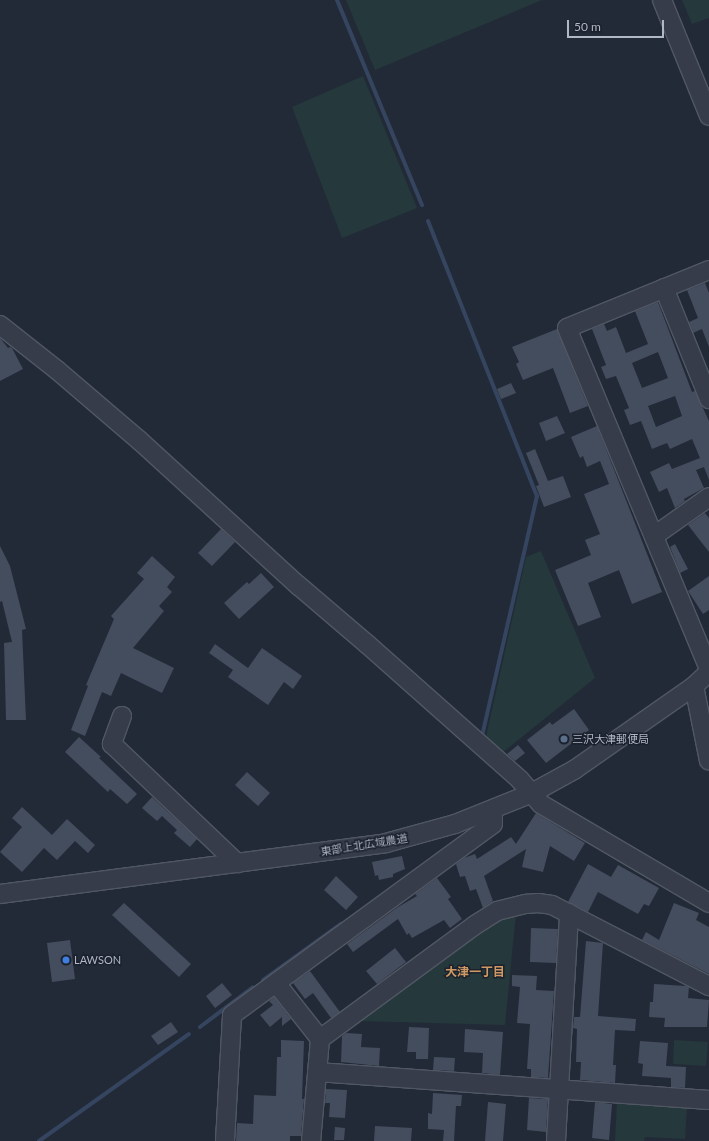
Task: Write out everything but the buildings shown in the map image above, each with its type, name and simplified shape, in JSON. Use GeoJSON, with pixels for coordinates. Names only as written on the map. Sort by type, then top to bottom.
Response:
{"type":"FeatureCollection","features":[{"type":"Feature","properties":{"kind":"street"},"geometry":{"type":"LineString","coordinates":[[662,0],[709,116]]}},
{"type":"Feature","properties":{"kind":"street"},"geometry":{"type":"LineString","coordinates":[[709,270],[568,328],[709,669]]}},
{"type":"Feature","properties":{"kind":"street"},"geometry":{"type":"LineString","coordinates":[[664,288],[709,399]]}},
{"type":"Feature","properties":{"kind":"street"},"geometry":{"type":"LineString","coordinates":[[0,325],[57,370],[140,441],[299,586],[367,644],[520,780],[541,804],[709,903]]}},
{"type":"Feature","properties":{"kind":"street"},"geometry":{"type":"LineString","coordinates":[[654,536],[709,497]]}},
{"type":"Feature","properties":{"kind":"street","name":"東部上北広域農道"},"geometry":{"type":"LineString","coordinates":[[0,894],[386,843],[455,824],[494,810],[532,793],[574,770],[694,686],[709,672]]}},
{"type":"Feature","properties":{"kind":"street"},"geometry":{"type":"LineString","coordinates":[[694,686],[709,761]]}},
{"type":"Feature","properties":{"kind":"street"},"geometry":{"type":"LineString","coordinates":[[122,716],[112,744],[237,863]]}},
{"type":"Feature","properties":{"kind":"street"},"geometry":{"type":"LineString","coordinates":[[225,1141],[232,1015],[493,824],[494,810]]}},
{"type":"Feature","properties":{"kind":"street"},"geometry":{"type":"LineString","coordinates":[[320,1039],[475,925],[497,911],[538,903],[552,905],[709,986]]}},
{"type":"Feature","properties":{"kind":"street"},"geometry":{"type":"LineString","coordinates":[[556,1141],[569,914]]}},
{"type":"Feature","properties":{"kind":"street"},"geometry":{"type":"LineString","coordinates":[[276,983],[320,1039],[311,1141]]}},
{"type":"Feature","properties":{"kind":"street"},"geometry":{"type":"LineString","coordinates":[[317,1072],[559,1088],[709,1100]]}},
{"type":"Feature","properties":{"kind":"shaded area"},"geometry":{"type":"Polygon","coordinates":[[[346,0],[542,0],[375,70],[346,0]]]}},
{"type":"Feature","properties":{"kind":"shaded area"},"geometry":{"type":"Polygon","coordinates":[[[682,0],[709,0],[709,18],[692,24],[682,0]]]}},
{"type":"Feature","properties":{"kind":"shaded area"},"geometry":{"type":"Polygon","coordinates":[[[363,76],[417,208],[342,238],[292,107],[363,76]]]}},
{"type":"Feature","properties":{"kind":"shaded area"},"geometry":{"type":"Polygon","coordinates":[[[541,551],[595,678],[502,753],[485,741],[526,557],[541,551]]]}},
{"type":"Feature","properties":{"kind":"shaded area"},"geometry":{"type":"Polygon","coordinates":[[[516,913],[505,1025],[360,1021],[491,922],[516,913]]]}},
{"type":"Feature","properties":{"kind":"shaded area"},"geometry":{"type":"Polygon","coordinates":[[[674,1040],[708,1042],[706,1066],[673,1064],[674,1040]]]}},
{"type":"Feature","properties":{"kind":"shaded area"},"geometry":{"type":"Polygon","coordinates":[[[617,1101],[687,1105],[685,1139],[645,1137],[644,1141],[615,1141],[617,1101]]]}},
{"type":"Feature","properties":{"kind":"waterway"},"geometry":{"type":"LineString","coordinates":[[337,0],[422,205]]}},
{"type":"Feature","properties":{"kind":"waterway"},"geometry":{"type":"LineString","coordinates":[[428,221],[537,496],[482,736]]}},
{"type":"Feature","properties":{"kind":"waterway"},"geometry":{"type":"LineString","coordinates":[[263,980],[341,924]]}},
{"type":"Feature","properties":{"kind":"waterway"},"geometry":{"type":"LineString","coordinates":[[200,1027],[253,987]]}},
{"type":"Feature","properties":{"kind":"waterway"},"geometry":{"type":"LineString","coordinates":[[39,1141],[189,1034]]}},
{"type":"Feature","properties":{"kind":"place","name":"三沢大津郵便局"},"geometry":{"type":"Point","coordinates":[564,739]}},
{"type":"Feature","properties":{"kind":"place","name":"LAWSON"},"geometry":{"type":"Point","coordinates":[66,960]}},
{"type":"Feature","properties":{"kind":"district","name":"大津一丁目"},"geometry":{"type":"Point","coordinates":[475,972]}}]}
